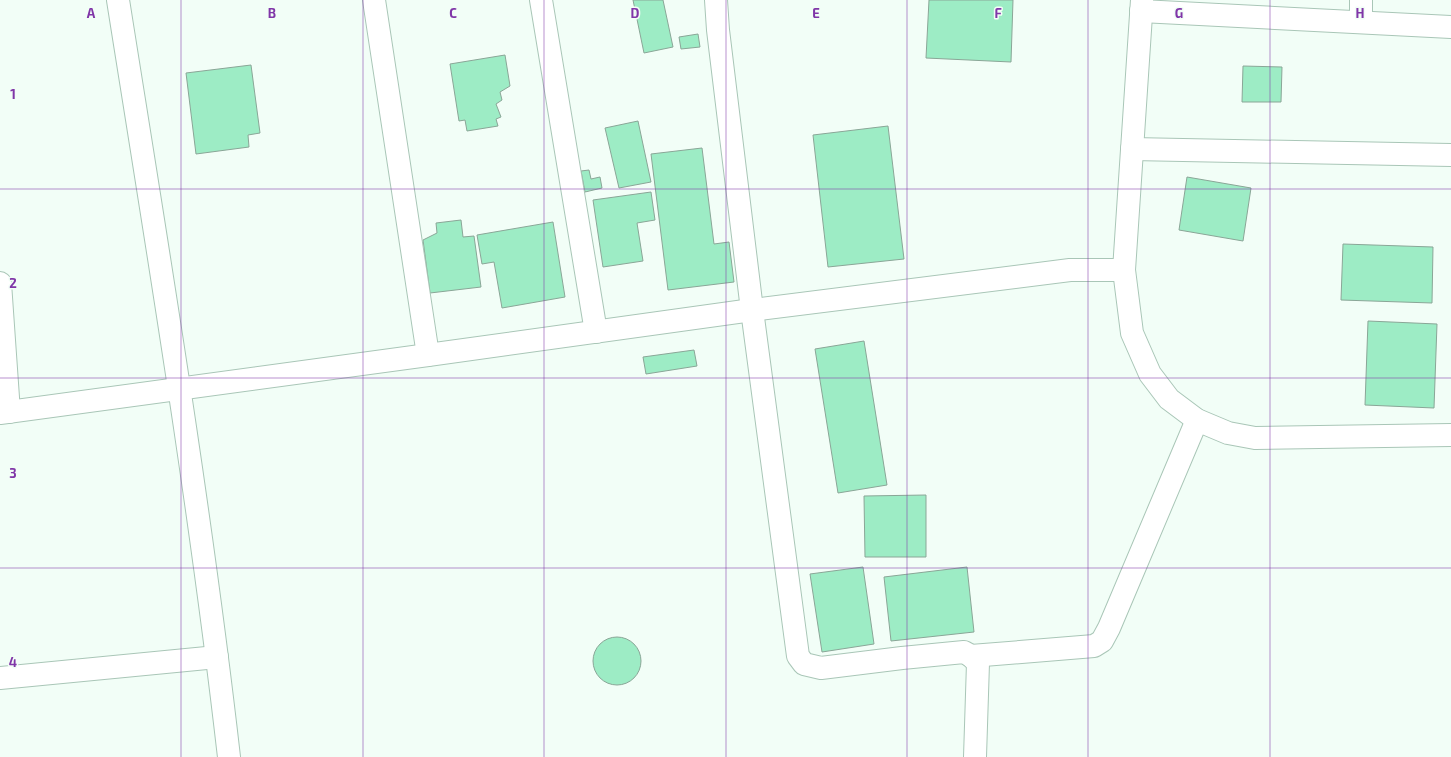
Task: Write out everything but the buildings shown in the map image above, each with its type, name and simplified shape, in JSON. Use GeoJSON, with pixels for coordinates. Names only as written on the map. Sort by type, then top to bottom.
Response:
{"type":"FeatureCollection","features":[{"type":"Feature","properties":{"kind":"street"},"geometry":{"type":"LineString","coordinates":[[118,0],[180,389],[217,656],[229,757]]}},
{"type":"Feature","properties":{"kind":"street"},"geometry":{"type":"LineString","coordinates":[[374,0],[428,355]]}},
{"type":"Feature","properties":{"kind":"street"},"geometry":{"type":"LineString","coordinates":[[540,0],[596,332]]}},
{"type":"Feature","properties":{"kind":"street"},"geometry":{"type":"LineString","coordinates":[[716,0],[718,30],[752,310],[798,656],[804,664],[821,668],[964,652],[978,663],[975,757]]}},
{"type":"Feature","properties":{"kind":"street"},"geometry":{"type":"LineString","coordinates":[[1361,0],[1361,22]]}},
{"type":"Feature","properties":{"kind":"street"},"geometry":{"type":"LineString","coordinates":[[1451,27],[1142,6],[1124,270],[1132,333],[1150,374],[1169,399],[1197,420],[1228,433],[1255,438],[1451,435]]}},
{"type":"Feature","properties":{"kind":"street"},"geometry":{"type":"LineString","coordinates":[[1132,149],[1451,155]]}},
{"type":"Feature","properties":{"kind":"street"},"geometry":{"type":"LineString","coordinates":[[0,283],[5,412],[752,310],[1070,270],[1124,270]]}},
{"type":"Feature","properties":{"kind":"street"},"geometry":{"type":"LineString","coordinates":[[971,656],[1094,646],[1102,641],[1109,628],[1197,420]]}},
{"type":"Feature","properties":{"kind":"street"},"geometry":{"type":"LineString","coordinates":[[0,678],[217,656]]}}]}
